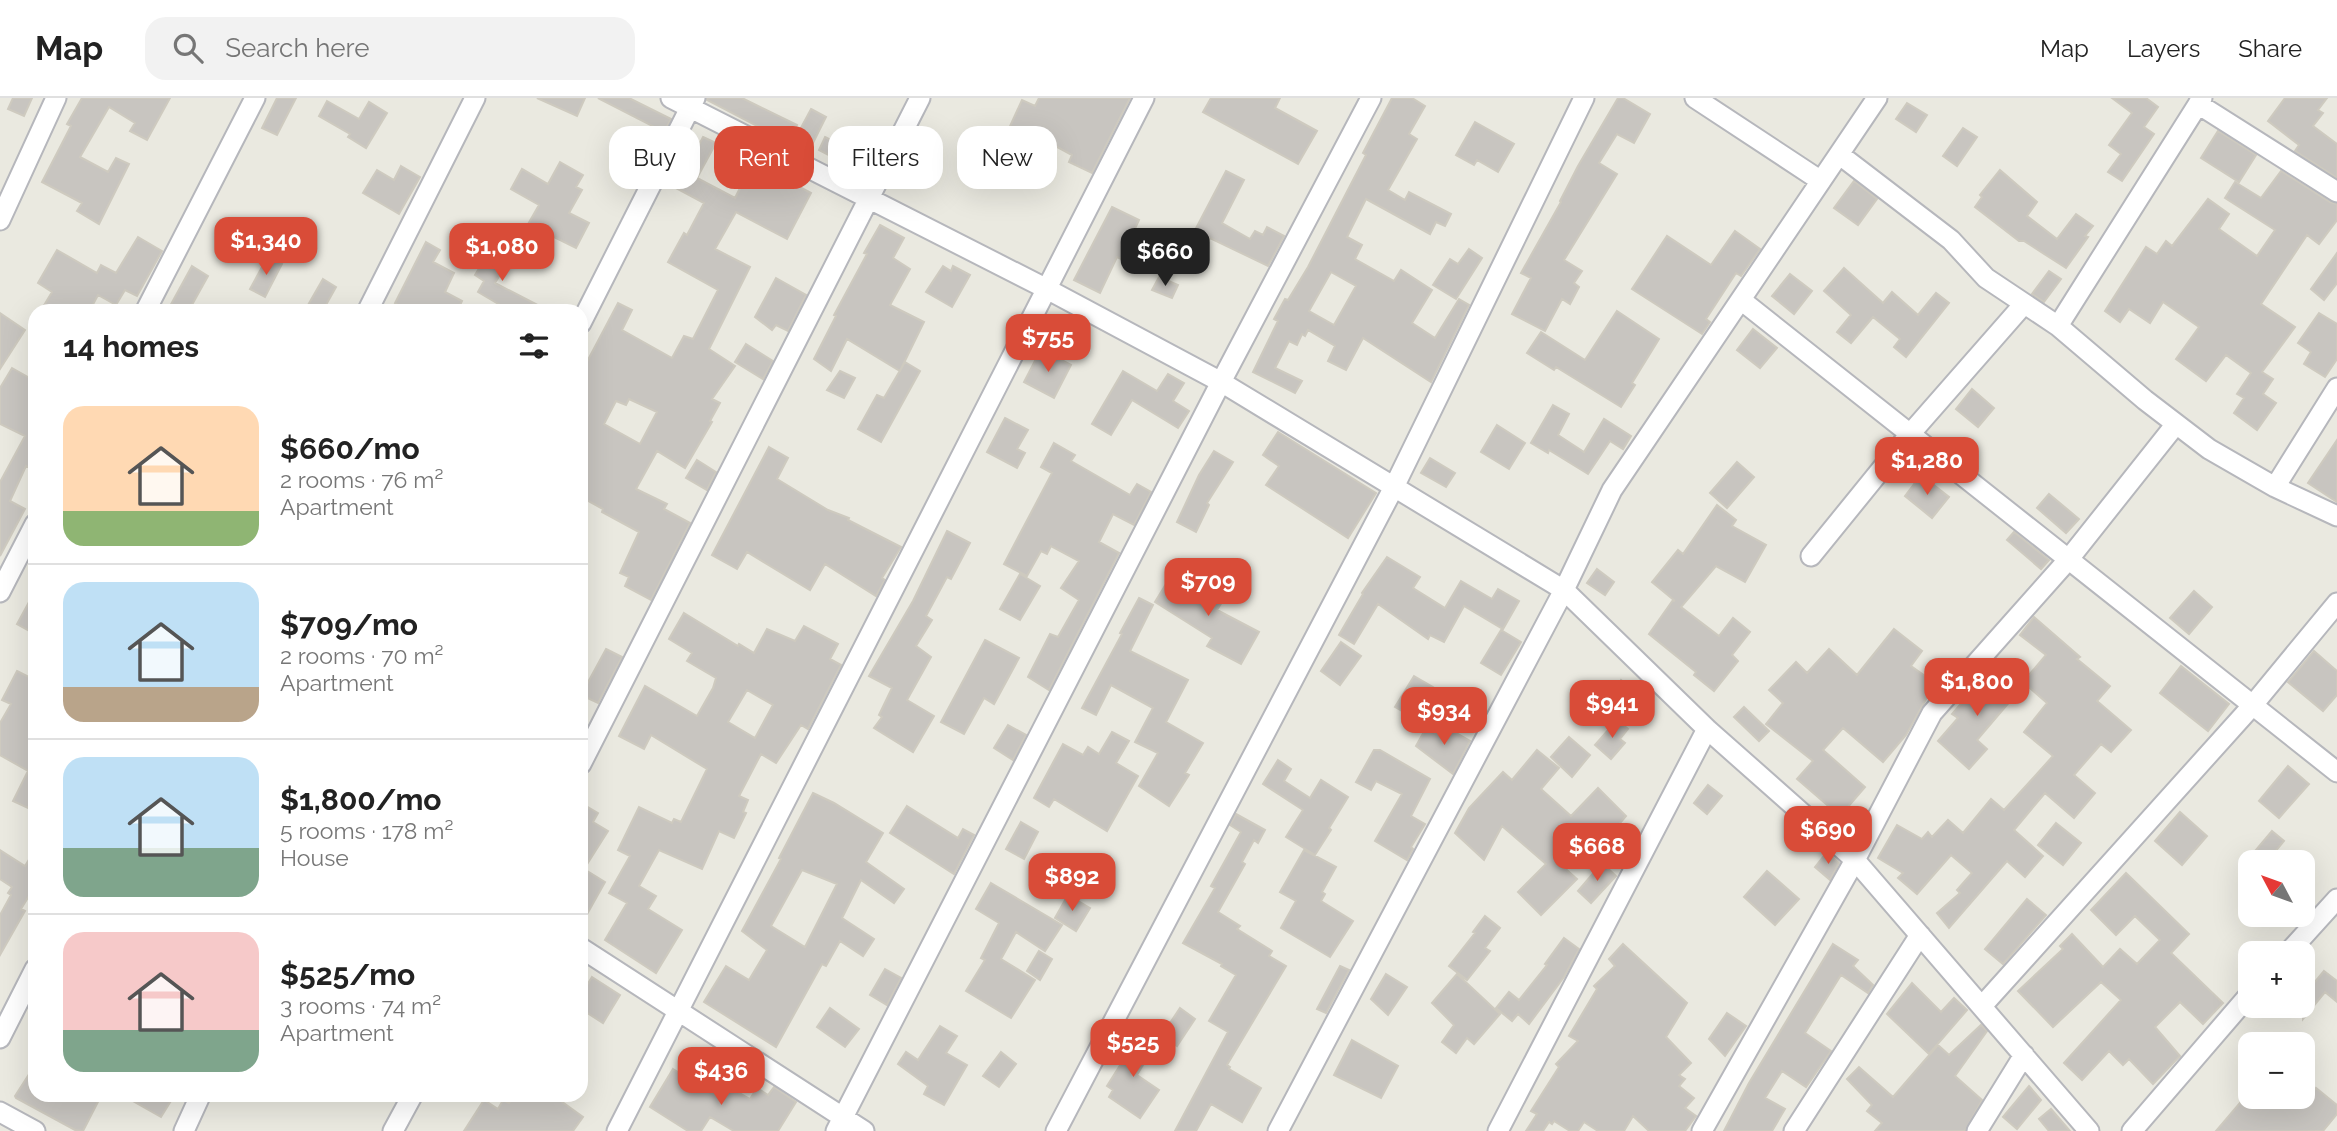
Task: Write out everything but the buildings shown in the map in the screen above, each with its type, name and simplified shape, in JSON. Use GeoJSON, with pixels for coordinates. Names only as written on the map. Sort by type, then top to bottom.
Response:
{"type":"FeatureCollection","features":[{"type":"Feature","properties":{"kind":"street"},"geometry":{"type":"LineString","coordinates":[[0,220],[9,178],[56,98]]}},
{"type":"Feature","properties":{"kind":"street"},"geometry":{"type":"LineString","coordinates":[[149,304],[255,98]]}},
{"type":"Feature","properties":{"kind":"street"},"geometry":{"type":"LineString","coordinates":[[372,304],[475,98]]}},
{"type":"Feature","properties":{"kind":"street"},"geometry":{"type":"LineString","coordinates":[[671,98],[692,103],[1221,382],[1564,590],[1707,729],[1855,860],[2089,1131]]}},
{"type":"Feature","properties":{"kind":"street"},"geometry":{"type":"LineString","coordinates":[[588,750],[920,98]]}},
{"type":"Feature","properties":{"kind":"street"},"geometry":{"type":"LineString","coordinates":[[617,1131],[1144,98]]}},
{"type":"Feature","properties":{"kind":"street"},"geometry":{"type":"LineString","coordinates":[[839,1124],[1221,382],[1371,98]]}},
{"type":"Feature","properties":{"kind":"street"},"geometry":{"type":"LineString","coordinates":[[1056,1131],[1394,487],[1584,98]]}},
{"type":"Feature","properties":{"kind":"street"},"geometry":{"type":"LineString","coordinates":[[1695,98],[1821,181]]}},
{"type":"Feature","properties":{"kind":"street"},"geometry":{"type":"LineString","coordinates":[[1278,1131],[1564,590],[1612,490],[1877,98]]}},
{"type":"Feature","properties":{"kind":"street"},"geometry":{"type":"LineString","coordinates":[[2058,326],[2200,101],[2337,192]]}},
{"type":"Feature","properties":{"kind":"street"},"geometry":{"type":"LineString","coordinates":[[588,309],[692,103]]}},
{"type":"Feature","properties":{"kind":"street"},"geometry":{"type":"LineString","coordinates":[[1840,155],[1951,240],[1986,278],[2058,326],[2145,400],[2209,449],[2275,487],[2337,516]]}},
{"type":"Feature","properties":{"kind":"street"},"geometry":{"type":"LineString","coordinates":[[1741,300],[2337,772]]}},
{"type":"Feature","properties":{"kind":"street"},"geometry":{"type":"LineString","coordinates":[[1811,556],[1910,434],[2024,304]]}},
{"type":"Feature","properties":{"kind":"street"},"geometry":{"type":"LineString","coordinates":[[2275,487],[2337,388]]}},
{"type":"Feature","properties":{"kind":"street"},"geometry":{"type":"LineString","coordinates":[[1702,1131],[1855,860],[1932,713],[2068,560],[2176,424]]}},
{"type":"Feature","properties":{"kind":"street"},"geometry":{"type":"LineString","coordinates":[[0,592],[28,538]]}},
{"type":"Feature","properties":{"kind":"street"},"geometry":{"type":"LineString","coordinates":[[1982,1006],[2252,706],[2337,603]]}},
{"type":"Feature","properties":{"kind":"street"},"geometry":{"type":"LineString","coordinates":[[1498,1131],[1707,729]]}},
{"type":"Feature","properties":{"kind":"street"},"geometry":{"type":"LineString","coordinates":[[2299,941],[2337,898]]}},
{"type":"Feature","properties":{"kind":"street"},"geometry":{"type":"LineString","coordinates":[[1794,1131],[1920,935]]}},
{"type":"Feature","properties":{"kind":"street"},"geometry":{"type":"LineString","coordinates":[[588,952],[679,1011],[839,1124],[864,1131]]}},
{"type":"Feature","properties":{"kind":"street"},"geometry":{"type":"LineString","coordinates":[[0,1038],[28,983]]}},
{"type":"Feature","properties":{"kind":"street"},"geometry":{"type":"LineString","coordinates":[[2132,1131],[2238,1008]]}},
{"type":"Feature","properties":{"kind":"street"},"geometry":{"type":"LineString","coordinates":[[1977,1131],[2024,1055]]}},
{"type":"Feature","properties":{"kind":"street"},"geometry":{"type":"LineString","coordinates":[[184,1131],[197,1102]]}},
{"type":"Feature","properties":{"kind":"street"},"geometry":{"type":"LineString","coordinates":[[393,1131],[409,1102]]}},
{"type":"Feature","properties":{"kind":"street"},"geometry":{"type":"LineString","coordinates":[[0,1112],[35,1131]]}}]}
